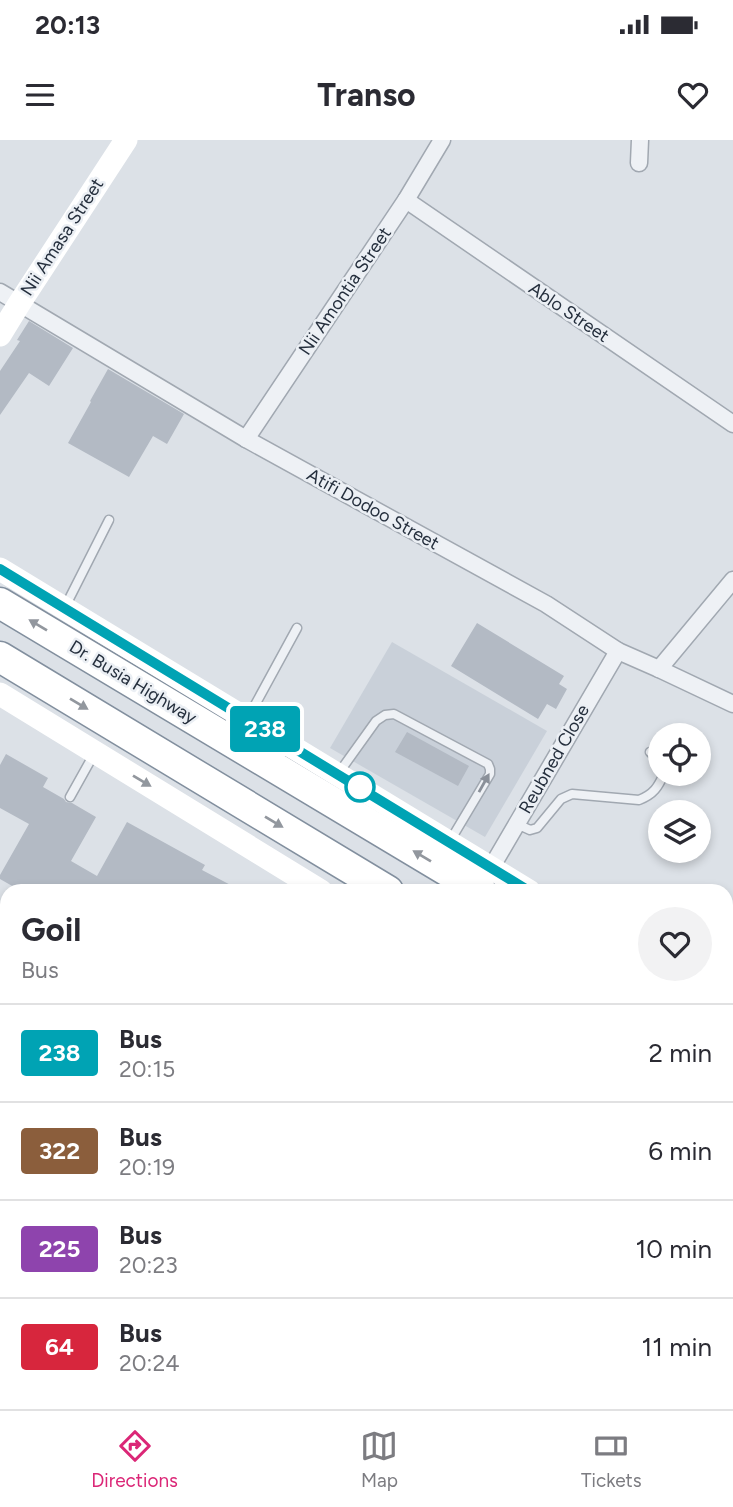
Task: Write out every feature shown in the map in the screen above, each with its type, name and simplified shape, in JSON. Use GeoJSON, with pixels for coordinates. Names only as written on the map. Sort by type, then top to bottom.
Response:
{"type":"FeatureCollection","features":[{"type":"Feature","properties":{"kind":"highway","name":"Dr. Busia Highway"},"geometry":{"type":"LineString","coordinates":[[0,603],[486,879]]}},
{"type":"Feature","properties":{"kind":"highway"},"geometry":{"type":"LineString","coordinates":[[0,657],[376,884]]}},
{"type":"Feature","properties":{"kind":"street","name":"Nii Amasa Street"},"geometry":{"type":"LineString","coordinates":[[0,335],[9,298],[126,140]]}},
{"type":"Feature","properties":{"kind":"street","name":"Nii Amontia Street"},"geometry":{"type":"LineString","coordinates":[[246,439],[406,200],[442,140]]}},
{"type":"Feature","properties":{"kind":"street"},"geometry":{"type":"LineString","coordinates":[[639,163],[640,140]]}},
{"type":"Feature","properties":{"kind":"street","name":"Ablo Street"},"geometry":{"type":"LineString","coordinates":[[406,200],[733,424]]}},
{"type":"Feature","properties":{"kind":"street","name":"Atifi Dodoo Street"},"geometry":{"type":"LineString","coordinates":[[9,298],[246,439],[547,604],[618,651],[733,704]]}},
{"type":"Feature","properties":{"kind":"street","name":"Dr. Busia Highway"},"geometry":{"type":"LineString","coordinates":[[0,569],[450,841],[486,879],[504,884]]}},
{"type":"Feature","properties":{"kind":"street"},"geometry":{"type":"LineString","coordinates":[[659,669],[733,580]]}},
{"type":"Feature","properties":{"kind":"street","name":"Reubned Close"},"geometry":{"type":"LineString","coordinates":[[486,879],[618,651]]}},
{"type":"Feature","properties":{"kind":"street"},"geometry":{"type":"LineString","coordinates":[[0,694],[310,884]]}},
{"type":"Feature","properties":{"kind":"lane"},"geometry":{"type":"LineString","coordinates":[[65,608],[109,520]]}},
{"type":"Feature","properties":{"kind":"lane"},"geometry":{"type":"LineString","coordinates":[[247,718],[297,628]]}},
{"type":"Feature","properties":{"kind":"lane"},"geometry":{"type":"LineString","coordinates":[[338,774],[376,721],[385,715],[394,715],[488,764],[490,774],[450,841]]}},
{"type":"Feature","properties":{"kind":"lane"},"geometry":{"type":"LineString","coordinates":[[70,797],[94,752]]}},
{"type":"Feature","properties":{"kind":"lane"},"geometry":{"type":"LineString","coordinates":[[517,824],[530,830],[537,828],[561,799],[572,794],[639,800],[658,786]]}},
{"type":"Feature","properties":{"kind":"shaded area"},"geometry":{"type":"Polygon","coordinates":[[[392,642],[547,731],[485,837],[330,748],[392,642]]]}},
{"type":"Feature","properties":{"kind":"building"},"geometry":{"type":"Polygon","coordinates":[[[29,321],[73,348],[49,386],[29,373],[0,415],[0,371],[20,341],[17,340],[29,321]]]}},
{"type":"Feature","properties":{"kind":"building"},"geometry":{"type":"Polygon","coordinates":[[[108,369],[184,414],[167,444],[153,436],[129,477],[68,443],[108,369]]]}},
{"type":"Feature","properties":{"kind":"building"},"geometry":{"type":"Polygon","coordinates":[[[477,623],[564,676],[559,684],[567,689],[556,709],[547,704],[538,719],[451,666],[477,623]]]}},
{"type":"Feature","properties":{"kind":"building"},"geometry":{"type":"Polygon","coordinates":[[[407,732],[469,766],[458,786],[395,752],[407,732]]]}},
{"type":"Feature","properties":{"kind":"building"},"geometry":{"type":"Polygon","coordinates":[[[6,754],[48,778],[43,787],[96,817],[71,861],[97,876],[127,822],[205,865],[202,870],[229,884],[9,884],[0,879],[0,875],[29,824],[0,808],[0,765],[6,754]]]}},
{"type":"Feature","properties":{"kind":"bus line","name":"238"},"geometry":{"type":"LineString","coordinates":[[0,569],[517,884]]}}]}
